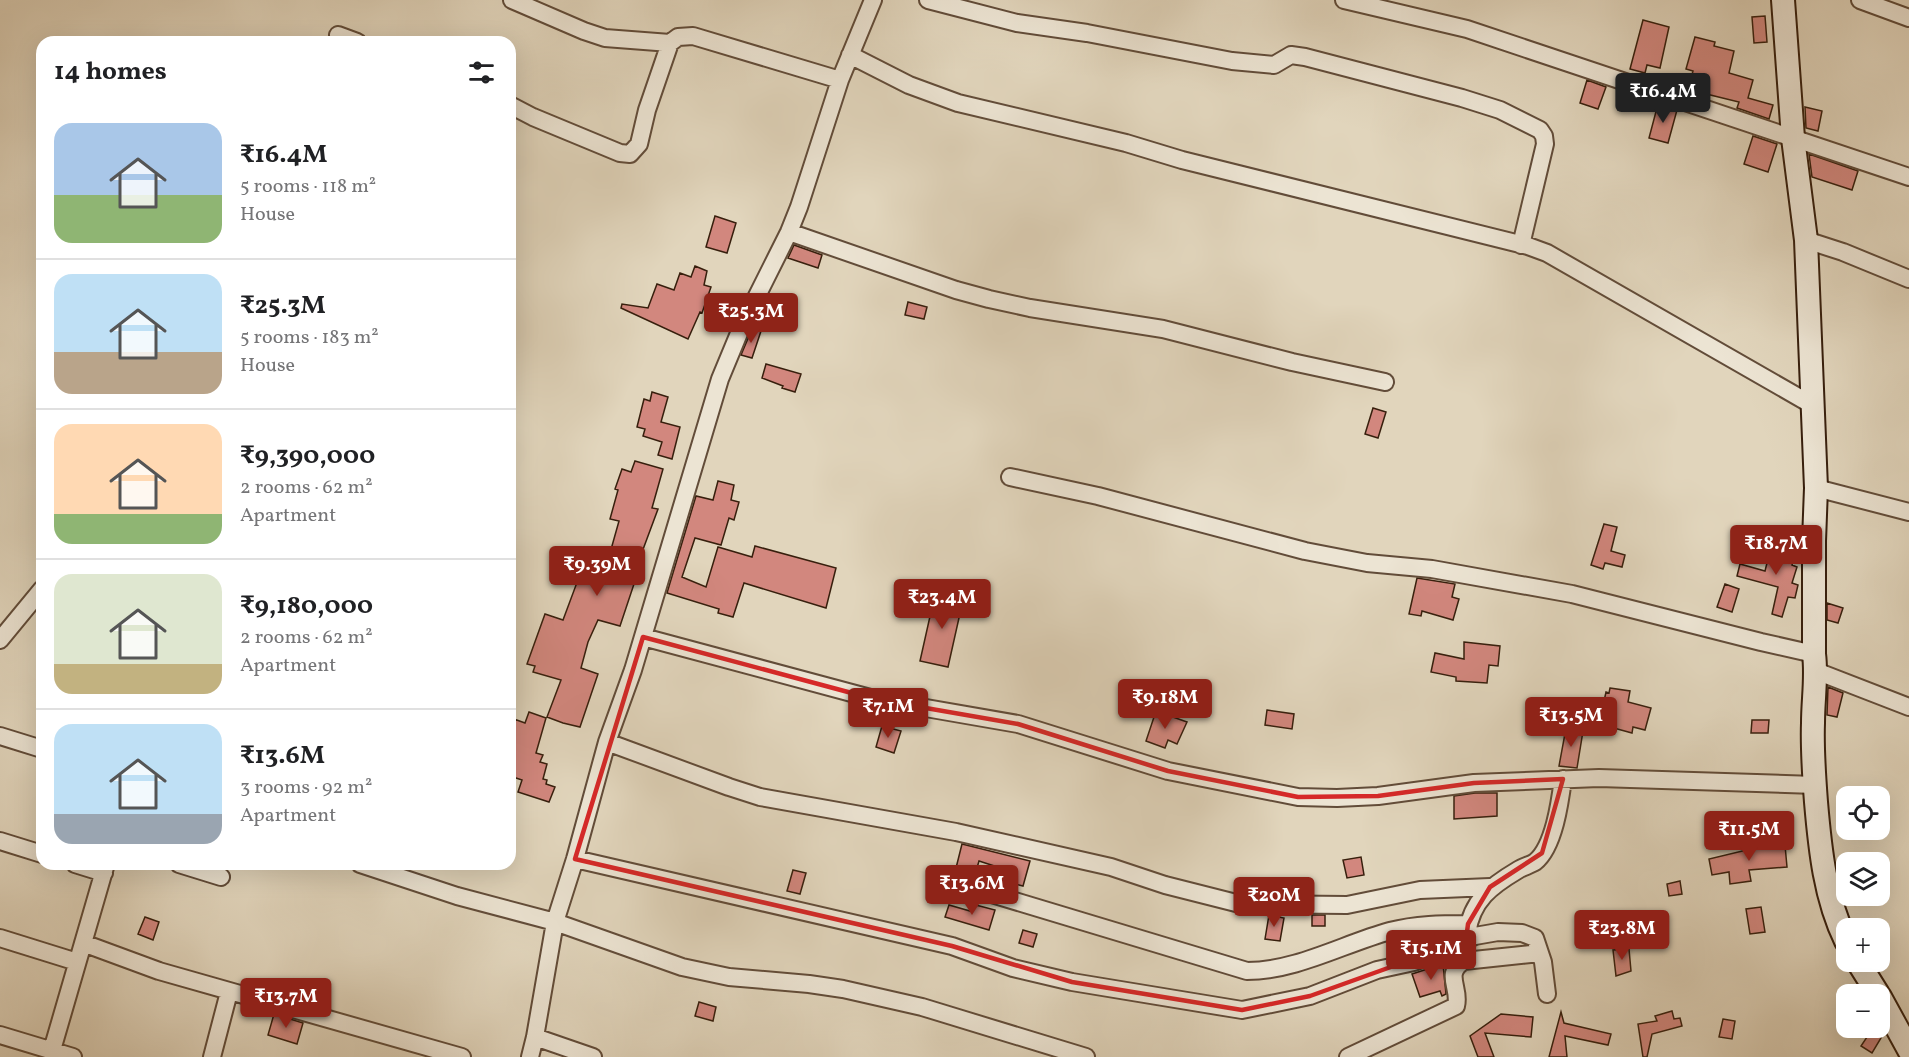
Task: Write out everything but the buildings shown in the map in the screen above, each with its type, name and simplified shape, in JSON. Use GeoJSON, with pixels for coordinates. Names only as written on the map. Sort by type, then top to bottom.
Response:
{"type":"FeatureCollection","features":[{"type":"Feature","properties":{"kind":"street"},"geometry":{"type":"LineString","coordinates":[[512,0],[605,38],[670,43]]}},
{"type":"Feature","properties":{"kind":"street"},"geometry":{"type":"LineString","coordinates":[[530,1057],[555,922],[575,860],[607,742],[643,637],[727,359],[800,207],[840,80],[873,0]]}},
{"type":"Feature","properties":{"kind":"street"},"geometry":{"type":"LineString","coordinates":[[928,0],[1017,23],[1087,33],[1232,61],[1274,65],[1291,55],[1305,57],[1500,110],[1528,123],[1545,136],[1521,244]]}},
{"type":"Feature","properties":{"kind":"street"},"geometry":{"type":"LineString","coordinates":[[1344,0],[1467,30],[1909,177]]}},
{"type":"Feature","properties":{"kind":"street"},"geometry":{"type":"LineString","coordinates":[[1783,0],[1793,138],[1806,240],[1814,406],[1815,662],[1812,723],[1815,785],[1820,848],[1837,918]]}},
{"type":"Feature","properties":{"kind":"street"},"geometry":{"type":"LineString","coordinates":[[1860,0],[1909,18]]}},
{"type":"Feature","properties":{"kind":"street"},"geometry":{"type":"LineString","coordinates":[[516,108],[620,153],[630,154],[639,144],[646,110],[670,43],[678,37],[693,36],[840,80]]}},
{"type":"Feature","properties":{"kind":"street"},"geometry":{"type":"LineString","coordinates":[[850,54],[909,85],[958,104],[1126,143],[1182,160],[1521,244],[1556,258],[1814,406]]}},
{"type":"Feature","properties":{"kind":"street"},"geometry":{"type":"LineString","coordinates":[[789,232],[956,290],[989,299],[1030,308],[1163,329],[1292,362],[1385,382]]}},
{"type":"Feature","properties":{"kind":"street"},"geometry":{"type":"LineString","coordinates":[[1806,240],[1844,252],[1909,279]]}},
{"type":"Feature","properties":{"kind":"street"},"geometry":{"type":"LineString","coordinates":[[1010,477],[1098,496],[1305,551],[1366,563],[1432,569],[1572,594],[1761,642],[1815,662],[1909,707]]}},
{"type":"Feature","properties":{"kind":"street"},"geometry":{"type":"LineString","coordinates":[[1816,488],[1909,512]]}},
{"type":"Feature","properties":{"kind":"street"},"geometry":{"type":"LineString","coordinates":[[0,640],[36,596]]}},
{"type":"Feature","properties":{"kind":"street"},"geometry":{"type":"LineString","coordinates":[[643,637],[874,699],[1018,724],[1168,771],[1298,797],[1378,796],[1474,783],[1599,778],[1815,785]]}},
{"type":"Feature","properties":{"kind":"street"},"geometry":{"type":"LineString","coordinates":[[0,736],[36,747]]}},
{"type":"Feature","properties":{"kind":"street"},"geometry":{"type":"LineString","coordinates":[[607,742],[760,797],[968,835],[1111,867],[1165,885],[1240,904],[1347,904],[1420,890],[1490,887]]}},
{"type":"Feature","properties":{"kind":"street"},"geometry":{"type":"LineString","coordinates":[[575,860],[952,946],[1013,968],[1072,982],[1242,1010],[1310,996],[1377,970],[1414,962],[1467,932],[1480,899],[1490,887],[1535,862],[1542,853],[1551,835],[1563,779]]}},
{"type":"Feature","properties":{"kind":"street"},"geometry":{"type":"LineString","coordinates":[[0,841],[36,852]]}},
{"type":"Feature","properties":{"kind":"street"},"geometry":{"type":"LineString","coordinates":[[51,1054],[104,870]]}},
{"type":"Feature","properties":{"kind":"street"},"geometry":{"type":"LineString","coordinates":[[198,870],[221,877]]}},
{"type":"Feature","properties":{"kind":"street"},"geometry":{"type":"LineString","coordinates":[[378,870],[457,896],[555,922],[660,960],[704,973],[843,989],[922,1007],[1086,1057]]}},
{"type":"Feature","properties":{"kind":"street"},"geometry":{"type":"LineString","coordinates":[[975,889],[1247,971],[1279,968],[1391,930],[1430,923],[1467,932],[1521,933],[1535,938],[1547,994]]}},
{"type":"Feature","properties":{"kind":"street"},"geometry":{"type":"LineString","coordinates":[[0,938],[77,962]]}},
{"type":"Feature","properties":{"kind":"street"},"geometry":{"type":"LineString","coordinates":[[83,943],[159,971],[462,1057]]}},
{"type":"Feature","properties":{"kind":"street"},"geometry":{"type":"LineString","coordinates":[[1348,1057],[1456,1006],[1458,999],[1453,972],[1456,966],[1464,962],[1540,953]]}},
{"type":"Feature","properties":{"kind":"street"},"geometry":{"type":"LineString","coordinates":[[212,1057],[229,992]]}},
{"type":"Feature","properties":{"kind":"street"},"geometry":{"type":"LineString","coordinates":[[1890,1008],[1909,1023]]}},
{"type":"Feature","properties":{"kind":"street"},"geometry":{"type":"LineString","coordinates":[[1890,1016],[1909,1050]]}},
{"type":"Feature","properties":{"kind":"street"},"geometry":{"type":"LineString","coordinates":[[0,1035],[51,1054],[73,1057]]}},
{"type":"Feature","properties":{"kind":"street"},"geometry":{"type":"LineString","coordinates":[[535,1037],[593,1057]]}},
{"type":"Feature","properties":{"kind":"highlighted area"},"geometry":{"type":"Polygon","coordinates":[[[643,637],[874,699],[1018,724],[1168,771],[1298,797],[1378,796],[1474,783],[1563,779],[1542,853],[1490,887],[1468,924],[1466,940],[1310,996],[1242,1010],[1072,982],[952,946],[575,859],[643,637]]]}}]}
